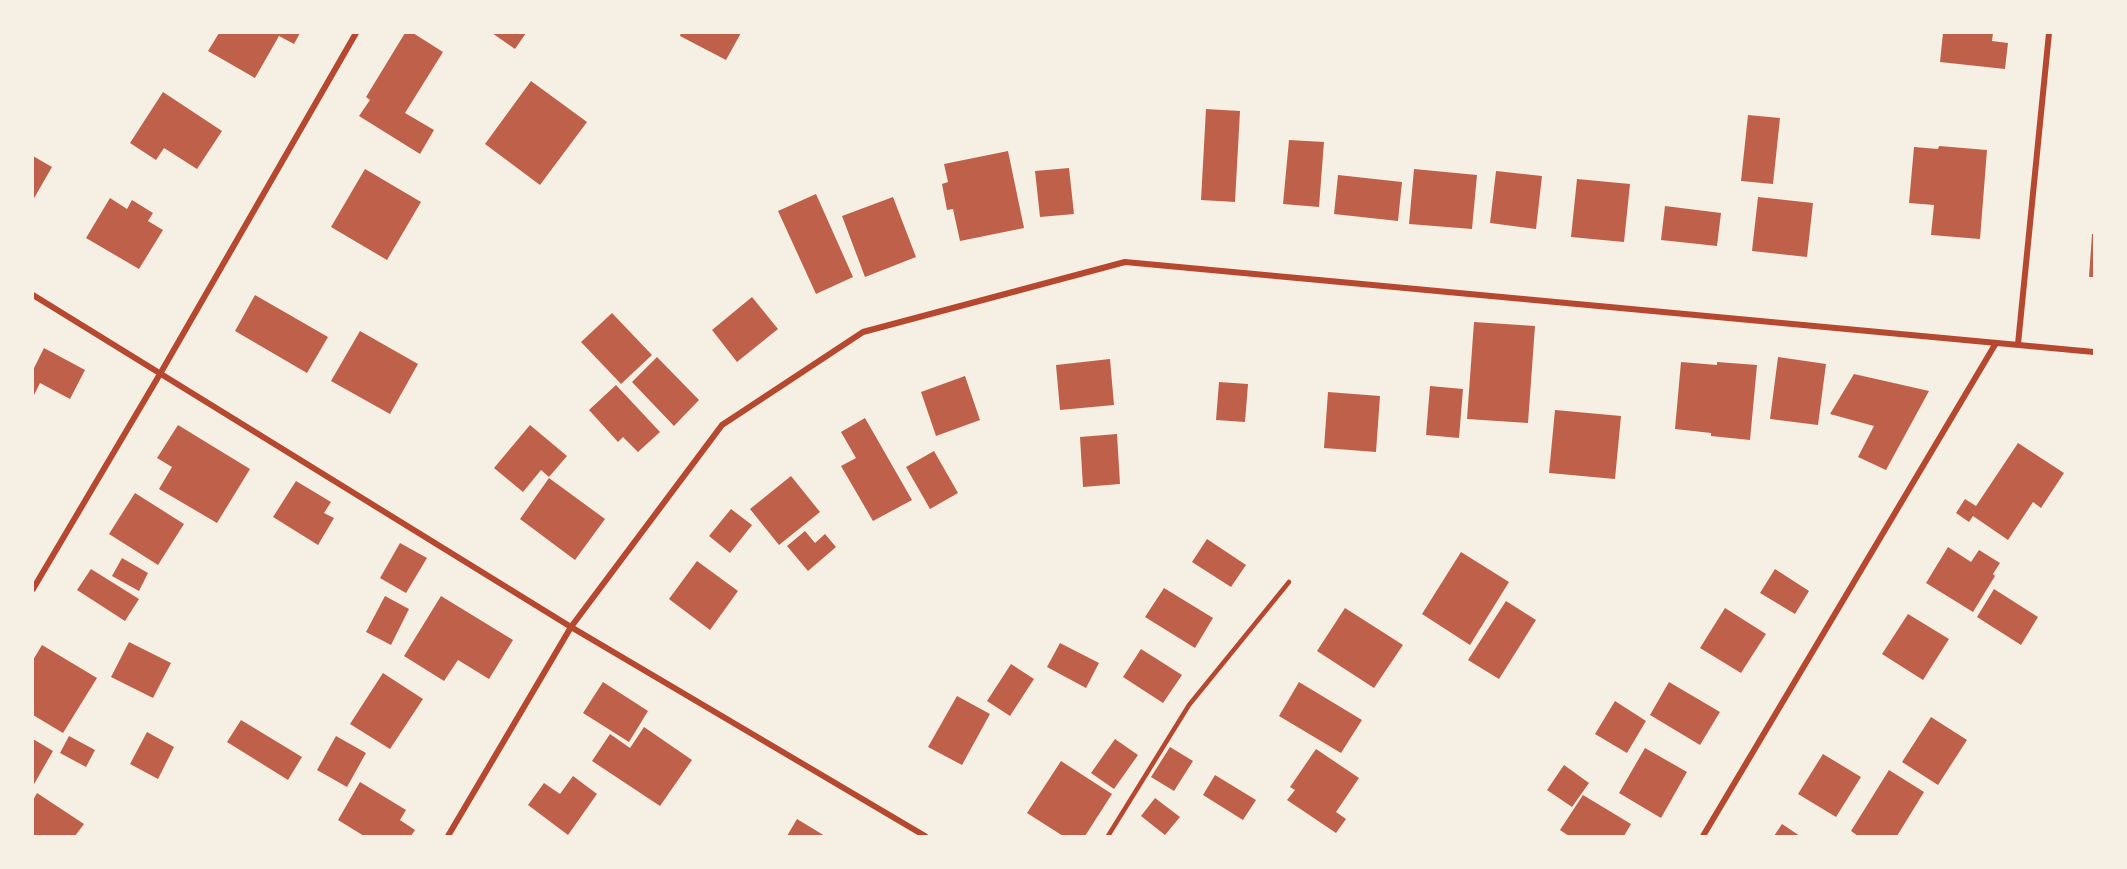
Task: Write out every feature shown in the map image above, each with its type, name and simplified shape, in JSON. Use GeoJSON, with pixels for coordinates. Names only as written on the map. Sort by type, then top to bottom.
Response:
{"type":"FeatureCollection","features":[{"type":"Feature","properties":{"kind":"street"},"geometry":{"type":"LineString","coordinates":[[33,588],[160,374],[356,33]]}},
{"type":"Feature","properties":{"kind":"street"},"geometry":{"type":"LineString","coordinates":[[2018,344],[2049,33]]}},
{"type":"Feature","properties":{"kind":"street"},"geometry":{"type":"LineString","coordinates":[[448,836],[571,627],[722,425],[864,332],[1125,262],[2094,351]]}},
{"type":"Feature","properties":{"kind":"street"},"geometry":{"type":"LineString","coordinates":[[33,295],[571,627],[925,836]]}},
{"type":"Feature","properties":{"kind":"street"},"geometry":{"type":"LineString","coordinates":[[1703,836],[1996,343]]}},
{"type":"Feature","properties":{"kind":"lane"},"geometry":{"type":"LineString","coordinates":[[1108,836],[1189,705],[1289,582]]}},
{"type":"Feature","properties":{"kind":"building"},"geometry":{"type":"Polygon","coordinates":[[[219,33],[300,33],[294,44],[279,36],[255,78],[208,51],[219,33]]]}},
{"type":"Feature","properties":{"kind":"building"},"geometry":{"type":"Polygon","coordinates":[[[405,33],[413,33],[443,52],[405,113],[434,130],[420,154],[359,116],[370,100],[366,97],[405,33]]]}},
{"type":"Feature","properties":{"kind":"building"},"geometry":{"type":"Polygon","coordinates":[[[492,33],[526,33],[515,49],[492,33]]]}},
{"type":"Feature","properties":{"kind":"building"},"geometry":{"type":"Polygon","coordinates":[[[681,33],[741,33],[726,60],[680,36],[681,33]]]}},
{"type":"Feature","properties":{"kind":"building"},"geometry":{"type":"Polygon","coordinates":[[[1943,33],[1993,33],[1992,41],[2008,43],[2005,69],[1940,62],[1943,33]]]}},
{"type":"Feature","properties":{"kind":"building"},"geometry":{"type":"Polygon","coordinates":[[[531,81],[587,122],[540,185],[485,144],[531,81]]]}},
{"type":"Feature","properties":{"kind":"building"},"geometry":{"type":"Polygon","coordinates":[[[163,92],[222,131],[197,169],[164,148],[156,160],[130,143],[163,92]]]}},
{"type":"Feature","properties":{"kind":"building"},"geometry":{"type":"Polygon","coordinates":[[[1206,109],[1240,111],[1235,202],[1201,200],[1206,109]]]}},
{"type":"Feature","properties":{"kind":"building"},"geometry":{"type":"Polygon","coordinates":[[[1748,115],[1780,118],[1773,184],[1741,181],[1748,115]]]}},
{"type":"Feature","properties":{"kind":"building"},"geometry":{"type":"Polygon","coordinates":[[[1289,140],[1324,142],[1319,207],[1283,204],[1289,140]]]}},
{"type":"Feature","properties":{"kind":"building"},"geometry":{"type":"Polygon","coordinates":[[[1939,146],[1987,150],[1980,239],[1931,235],[1934,205],[1909,203],[1914,147],[1938,149],[1939,146]]]}},
{"type":"Feature","properties":{"kind":"building"},"geometry":{"type":"Polygon","coordinates":[[[1008,151],[1024,228],[960,241],[953,209],[947,210],[942,184],[948,182],[944,164],[1008,151]]]}},
{"type":"Feature","properties":{"kind":"building"},"geometry":{"type":"Polygon","coordinates":[[[33,156],[52,167],[33,200],[33,156]]]}},
{"type":"Feature","properties":{"kind":"building"},"geometry":{"type":"Polygon","coordinates":[[[1069,168],[1074,214],[1040,217],[1035,171],[1069,168]]]}},
{"type":"Feature","properties":{"kind":"building"},"geometry":{"type":"Polygon","coordinates":[[[365,169],[421,202],[387,260],[331,227],[365,169]]]}},
{"type":"Feature","properties":{"kind":"building"},"geometry":{"type":"Polygon","coordinates":[[[1414,169],[1477,175],[1472,229],[1409,224],[1414,169]]]}},
{"type":"Feature","properties":{"kind":"building"},"geometry":{"type":"Polygon","coordinates":[[[1496,171],[1542,176],[1536,229],[1490,223],[1496,171]]]}},
{"type":"Feature","properties":{"kind":"building"},"geometry":{"type":"Polygon","coordinates":[[[1338,175],[1402,182],[1398,221],[1334,214],[1338,175]]]}},
{"type":"Feature","properties":{"kind":"building"},"geometry":{"type":"Polygon","coordinates":[[[1577,179],[1630,184],[1624,242],[1571,237],[1577,179]]]}},
{"type":"Feature","properties":{"kind":"building"},"geometry":{"type":"Polygon","coordinates":[[[816,194],[853,277],[816,294],[778,211],[816,194]]]}},
{"type":"Feature","properties":{"kind":"building"},"geometry":{"type":"Polygon","coordinates":[[[893,197],[916,257],[865,277],[842,216],[893,197]]]}},
{"type":"Feature","properties":{"kind":"building"},"geometry":{"type":"Polygon","coordinates":[[[1758,197],[1813,203],[1807,257],[1752,251],[1758,197]]]}},
{"type":"Feature","properties":{"kind":"building"},"geometry":{"type":"Polygon","coordinates":[[[110,198],[127,209],[132,200],[153,213],[148,221],[163,230],[139,269],[86,238],[110,198]]]}},
{"type":"Feature","properties":{"kind":"building"},"geometry":{"type":"Polygon","coordinates":[[[1665,206],[1721,213],[1717,246],[1661,240],[1665,206]]]}},
{"type":"Feature","properties":{"kind":"building"},"geometry":{"type":"Polygon","coordinates":[[[2092,234],[2094,234],[2094,277],[2089,277],[2092,234]]]}},
{"type":"Feature","properties":{"kind":"building"},"geometry":{"type":"Polygon","coordinates":[[[255,295],[328,337],[307,373],[235,331],[255,295]]]}},
{"type":"Feature","properties":{"kind":"building"},"geometry":{"type":"Polygon","coordinates":[[[752,297],[778,329],[737,362],[712,330],[752,297]]]}},
{"type":"Feature","properties":{"kind":"building"},"geometry":{"type":"Polygon","coordinates":[[[612,313],[652,355],[621,384],[581,342],[612,313]]]}},
{"type":"Feature","properties":{"kind":"building"},"geometry":{"type":"Polygon","coordinates":[[[1474,322],[1535,326],[1528,423],[1467,419],[1474,322]]]}},
{"type":"Feature","properties":{"kind":"building"},"geometry":{"type":"Polygon","coordinates":[[[360,331],[418,364],[390,414],[331,381],[360,331]]]}},
{"type":"Feature","properties":{"kind":"building"},"geometry":{"type":"Polygon","coordinates":[[[44,348],[85,370],[70,399],[40,383],[33,397],[33,370],[44,348]]]}},
{"type":"Feature","properties":{"kind":"building"},"geometry":{"type":"Polygon","coordinates":[[[657,357],[699,400],[674,426],[632,382],[657,357]]]}},
{"type":"Feature","properties":{"kind":"building"},"geometry":{"type":"Polygon","coordinates":[[[1778,357],[1826,364],[1818,425],[1770,419],[1778,357]]]}},
{"type":"Feature","properties":{"kind":"building"},"geometry":{"type":"Polygon","coordinates":[[[1110,359],[1114,405],[1060,410],[1056,365],[1110,359]]]}},
{"type":"Feature","properties":{"kind":"building"},"geometry":{"type":"Polygon","coordinates":[[[1681,362],[1757,365],[1750,440],[1675,429],[1681,362]]]}},
{"type":"Feature","properties":{"kind":"building"},"geometry":{"type":"Polygon","coordinates":[[[1854,374],[1929,391],[1886,470],[1858,457],[1874,426],[1830,414],[1854,374]]]}},
{"type":"Feature","properties":{"kind":"building"},"geometry":{"type":"Polygon","coordinates":[[[965,376],[980,420],[936,436],[921,392],[965,376]]]}},
{"type":"Feature","properties":{"kind":"building"},"geometry":{"type":"Polygon","coordinates":[[[1219,382],[1248,384],[1245,422],[1216,420],[1219,382]]]}},
{"type":"Feature","properties":{"kind":"building"},"geometry":{"type":"Polygon","coordinates":[[[616,385],[660,432],[638,452],[623,437],[618,442],[589,410],[616,385]]]}},
{"type":"Feature","properties":{"kind":"building"},"geometry":{"type":"Polygon","coordinates":[[[1430,386],[1463,389],[1459,438],[1426,435],[1430,386]]]}},
{"type":"Feature","properties":{"kind":"building"},"geometry":{"type":"Polygon","coordinates":[[[1328,392],[1380,396],[1376,452],[1324,448],[1328,392]]]}},
{"type":"Feature","properties":{"kind":"building"},"geometry":{"type":"Polygon","coordinates":[[[1555,410],[1621,416],[1615,479],[1549,473],[1555,410]]]}},
{"type":"Feature","properties":{"kind":"building"},"geometry":{"type":"Polygon","coordinates":[[[865,418],[912,500],[873,521],[841,466],[856,458],[841,432],[865,418]]]}},
{"type":"Feature","properties":{"kind":"building"},"geometry":{"type":"Polygon","coordinates":[[[178,425],[250,469],[217,523],[159,489],[172,467],[157,458],[178,425]]]}},
{"type":"Feature","properties":{"kind":"building"},"geometry":{"type":"Polygon","coordinates":[[[530,425],[567,456],[549,477],[541,470],[523,492],[494,468],[530,425]]]}},
{"type":"Feature","properties":{"kind":"building"},"geometry":{"type":"Polygon","coordinates":[[[1117,434],[1120,484],[1083,487],[1080,437],[1117,434]]]}},
{"type":"Feature","properties":{"kind":"building"},"geometry":{"type":"Polygon","coordinates":[[[2018,443],[2064,473],[2041,508],[2033,502],[2008,540],[1973,516],[1969,522],[1956,513],[1965,499],[1976,506],[2018,443]]]}},
{"type":"Feature","properties":{"kind":"building"},"geometry":{"type":"Polygon","coordinates":[[[934,451],[958,493],[930,509],[906,467],[934,451]]]}},
{"type":"Feature","properties":{"kind":"building"},"geometry":{"type":"Polygon","coordinates":[[[791,476],[820,512],[779,545],[750,509],[791,476]]]}},
{"type":"Feature","properties":{"kind":"building"},"geometry":{"type":"Polygon","coordinates":[[[549,478],[605,519],[575,560],[520,519],[549,478]]]}},
{"type":"Feature","properties":{"kind":"building"},"geometry":{"type":"Polygon","coordinates":[[[296,481],[331,502],[324,513],[334,518],[318,545],[273,517],[296,481]]]}},
{"type":"Feature","properties":{"kind":"building"},"geometry":{"type":"Polygon","coordinates":[[[135,493],[184,524],[158,565],[109,534],[135,493]]]}},
{"type":"Feature","properties":{"kind":"building"},"geometry":{"type":"Polygon","coordinates":[[[731,509],[752,525],[730,553],[709,536],[731,509]]]}},
{"type":"Feature","properties":{"kind":"building"},"geometry":{"type":"Polygon","coordinates":[[[805,531],[815,543],[825,534],[836,547],[808,571],[787,546],[805,531]]]}},
{"type":"Feature","properties":{"kind":"building"},"geometry":{"type":"Polygon","coordinates":[[[1207,539],[1246,565],[1231,587],[1192,562],[1207,539]]]}},
{"type":"Feature","properties":{"kind":"building"},"geometry":{"type":"Polygon","coordinates":[[[400,543],[427,558],[406,593],[380,578],[400,543]]]}},
{"type":"Feature","properties":{"kind":"building"},"geometry":{"type":"Polygon","coordinates":[[[1948,547],[1971,562],[1979,550],[2000,563],[1993,574],[1995,576],[1973,612],[1926,583],[1948,547]]]}},
{"type":"Feature","properties":{"kind":"building"},"geometry":{"type":"Polygon","coordinates":[[[1461,552],[1509,582],[1470,645],[1422,614],[1461,552]]]}},
{"type":"Feature","properties":{"kind":"building"},"geometry":{"type":"Polygon","coordinates":[[[122,558],[148,573],[139,591],[112,576],[122,558]]]}},
{"type":"Feature","properties":{"kind":"building"},"geometry":{"type":"Polygon","coordinates":[[[697,561],[738,591],[710,630],[669,599],[697,561]]]}},
{"type":"Feature","properties":{"kind":"building"},"geometry":{"type":"Polygon","coordinates":[[[91,569],[139,599],[125,621],[77,590],[91,569]]]}},
{"type":"Feature","properties":{"kind":"building"},"geometry":{"type":"Polygon","coordinates":[[[1775,569],[1809,591],[1795,614],[1760,593],[1775,569]]]}},
{"type":"Feature","properties":{"kind":"building"},"geometry":{"type":"Polygon","coordinates":[[[1164,588],[1213,618],[1195,648],[1145,617],[1164,588]]]}},
{"type":"Feature","properties":{"kind":"building"},"geometry":{"type":"Polygon","coordinates":[[[1994,589],[2038,617],[2021,645],[1977,617],[1994,589]]]}},
{"type":"Feature","properties":{"kind":"building"},"geometry":{"type":"Polygon","coordinates":[[[385,596],[409,609],[391,645],[366,632],[385,596]]]}},
{"type":"Feature","properties":{"kind":"building"},"geometry":{"type":"Polygon","coordinates":[[[441,596],[513,640],[489,679],[458,660],[444,681],[404,656],[441,596]]]}},
{"type":"Feature","properties":{"kind":"building"},"geometry":{"type":"Polygon","coordinates":[[[1506,601],[1536,620],[1499,679],[1468,660],[1506,601]]]}},
{"type":"Feature","properties":{"kind":"building"},"geometry":{"type":"Polygon","coordinates":[[[1345,608],[1403,645],[1374,688],[1317,651],[1345,608]]]}},
{"type":"Feature","properties":{"kind":"building"},"geometry":{"type":"Polygon","coordinates":[[[1725,608],[1766,634],[1741,673],[1700,648],[1725,608]]]}},
{"type":"Feature","properties":{"kind":"building"},"geometry":{"type":"Polygon","coordinates":[[[1908,614],[1949,639],[1923,680],[1882,654],[1908,614]]]}},
{"type":"Feature","properties":{"kind":"building"},"geometry":{"type":"Polygon","coordinates":[[[129,642],[171,663],[153,698],[111,677],[129,642]]]}},
{"type":"Feature","properties":{"kind":"building"},"geometry":{"type":"Polygon","coordinates":[[[1060,643],[1099,663],[1086,688],[1047,667],[1060,643]]]}},
{"type":"Feature","properties":{"kind":"building"},"geometry":{"type":"Polygon","coordinates":[[[42,645],[97,678],[63,733],[33,715],[33,660],[42,645]]]}},
{"type":"Feature","properties":{"kind":"building"},"geometry":{"type":"Polygon","coordinates":[[[1141,649],[1182,675],[1163,703],[1123,677],[1141,649]]]}},
{"type":"Feature","properties":{"kind":"building"},"geometry":{"type":"Polygon","coordinates":[[[1011,664],[1034,679],[1010,716],[987,701],[1011,664]]]}},
{"type":"Feature","properties":{"kind":"building"},"geometry":{"type":"Polygon","coordinates":[[[383,673],[423,699],[390,749],[350,724],[383,673]]]}},
{"type":"Feature","properties":{"kind":"building"},"geometry":{"type":"Polygon","coordinates":[[[603,682],[648,711],[629,742],[583,713],[603,682]]]}},
{"type":"Feature","properties":{"kind":"building"},"geometry":{"type":"Polygon","coordinates":[[[1299,682],[1362,720],[1341,753],[1279,716],[1299,682]]]}},
{"type":"Feature","properties":{"kind":"building"},"geometry":{"type":"Polygon","coordinates":[[[1669,682],[1720,712],[1700,745],[1650,715],[1669,682]]]}},
{"type":"Feature","properties":{"kind":"building"},"geometry":{"type":"Polygon","coordinates":[[[957,696],[990,714],[962,765],[928,747],[957,696]]]}},
{"type":"Feature","properties":{"kind":"building"},"geometry":{"type":"Polygon","coordinates":[[[1615,701],[1646,721],[1627,753],[1595,734],[1615,701]]]}},
{"type":"Feature","properties":{"kind":"building"},"geometry":{"type":"Polygon","coordinates":[[[1931,717],[1967,740],[1938,785],[1902,762],[1931,717]]]}},
{"type":"Feature","properties":{"kind":"building"},"geometry":{"type":"Polygon","coordinates":[[[241,720],[302,757],[288,780],[227,742],[241,720]]]}},
{"type":"Feature","properties":{"kind":"building"},"geometry":{"type":"Polygon","coordinates":[[[644,727],[692,760],[660,806],[592,761],[610,734],[630,748],[644,727]]]}},
{"type":"Feature","properties":{"kind":"building"},"geometry":{"type":"Polygon","coordinates":[[[147,732],[174,747],[158,779],[130,764],[147,732]]]}},
{"type":"Feature","properties":{"kind":"building"},"geometry":{"type":"Polygon","coordinates":[[[69,736],[95,750],[86,767],[60,753],[69,736]]]}},
{"type":"Feature","properties":{"kind":"building"},"geometry":{"type":"Polygon","coordinates":[[[336,736],[366,753],[347,787],[317,770],[336,736]]]}},
{"type":"Feature","properties":{"kind":"building"},"geometry":{"type":"Polygon","coordinates":[[[33,739],[53,751],[33,786],[33,739]]]}},
{"type":"Feature","properties":{"kind":"building"},"geometry":{"type":"Polygon","coordinates":[[[1115,739],[1138,755],[1114,789],[1091,773],[1115,739]]]}},
{"type":"Feature","properties":{"kind":"building"},"geometry":{"type":"Polygon","coordinates":[[[1170,747],[1193,761],[1174,791],[1151,777],[1170,747]]]}},
{"type":"Feature","properties":{"kind":"building"},"geometry":{"type":"Polygon","coordinates":[[[1645,748],[1687,772],[1661,818],[1619,793],[1645,748]]]}},
{"type":"Feature","properties":{"kind":"building"},"geometry":{"type":"Polygon","coordinates":[[[1316,749],[1359,778],[1336,812],[1346,819],[1336,833],[1287,800],[1295,790],[1290,787],[1316,749]]]}},
{"type":"Feature","properties":{"kind":"building"},"geometry":{"type":"Polygon","coordinates":[[[1823,754],[1861,777],[1836,817],[1798,794],[1823,754]]]}},
{"type":"Feature","properties":{"kind":"building"},"geometry":{"type":"Polygon","coordinates":[[[1061,761],[1112,794],[1085,836],[1063,836],[1027,813],[1061,761]]]}},
{"type":"Feature","properties":{"kind":"building"},"geometry":{"type":"Polygon","coordinates":[[[1564,765],[1589,783],[1572,807],[1547,790],[1564,765]]]}},
{"type":"Feature","properties":{"kind":"building"},"geometry":{"type":"Polygon","coordinates":[[[1889,770],[1924,792],[1897,836],[1858,836],[1851,831],[1889,770]]]}},
{"type":"Feature","properties":{"kind":"building"},"geometry":{"type":"Polygon","coordinates":[[[1215,775],[1256,800],[1243,820],[1203,795],[1215,775]]]}},
{"type":"Feature","properties":{"kind":"building"},"geometry":{"type":"Polygon","coordinates":[[[573,776],[597,794],[568,835],[528,805],[544,783],[560,794],[573,776]]]}},
{"type":"Feature","properties":{"kind":"building"},"geometry":{"type":"Polygon","coordinates":[[[360,782],[406,810],[400,820],[415,830],[411,836],[364,836],[338,820],[360,782]]]}},
{"type":"Feature","properties":{"kind":"building"},"geometry":{"type":"Polygon","coordinates":[[[37,793],[84,824],[75,836],[33,836],[33,800],[37,793]]]}},
{"type":"Feature","properties":{"kind":"building"},"geometry":{"type":"Polygon","coordinates":[[[1583,795],[1631,824],[1624,836],[1569,836],[1560,830],[1583,795]]]}},
{"type":"Feature","properties":{"kind":"building"},"geometry":{"type":"Polygon","coordinates":[[[1155,798],[1180,817],[1165,835],[1141,816],[1155,798]]]}},
{"type":"Feature","properties":{"kind":"building"},"geometry":{"type":"Polygon","coordinates":[[[797,819],[825,836],[787,836],[797,819]]]}},
{"type":"Feature","properties":{"kind":"building"},"geometry":{"type":"Polygon","coordinates":[[[1782,824],[1800,836],[1774,836],[1782,824]]]}}]}
